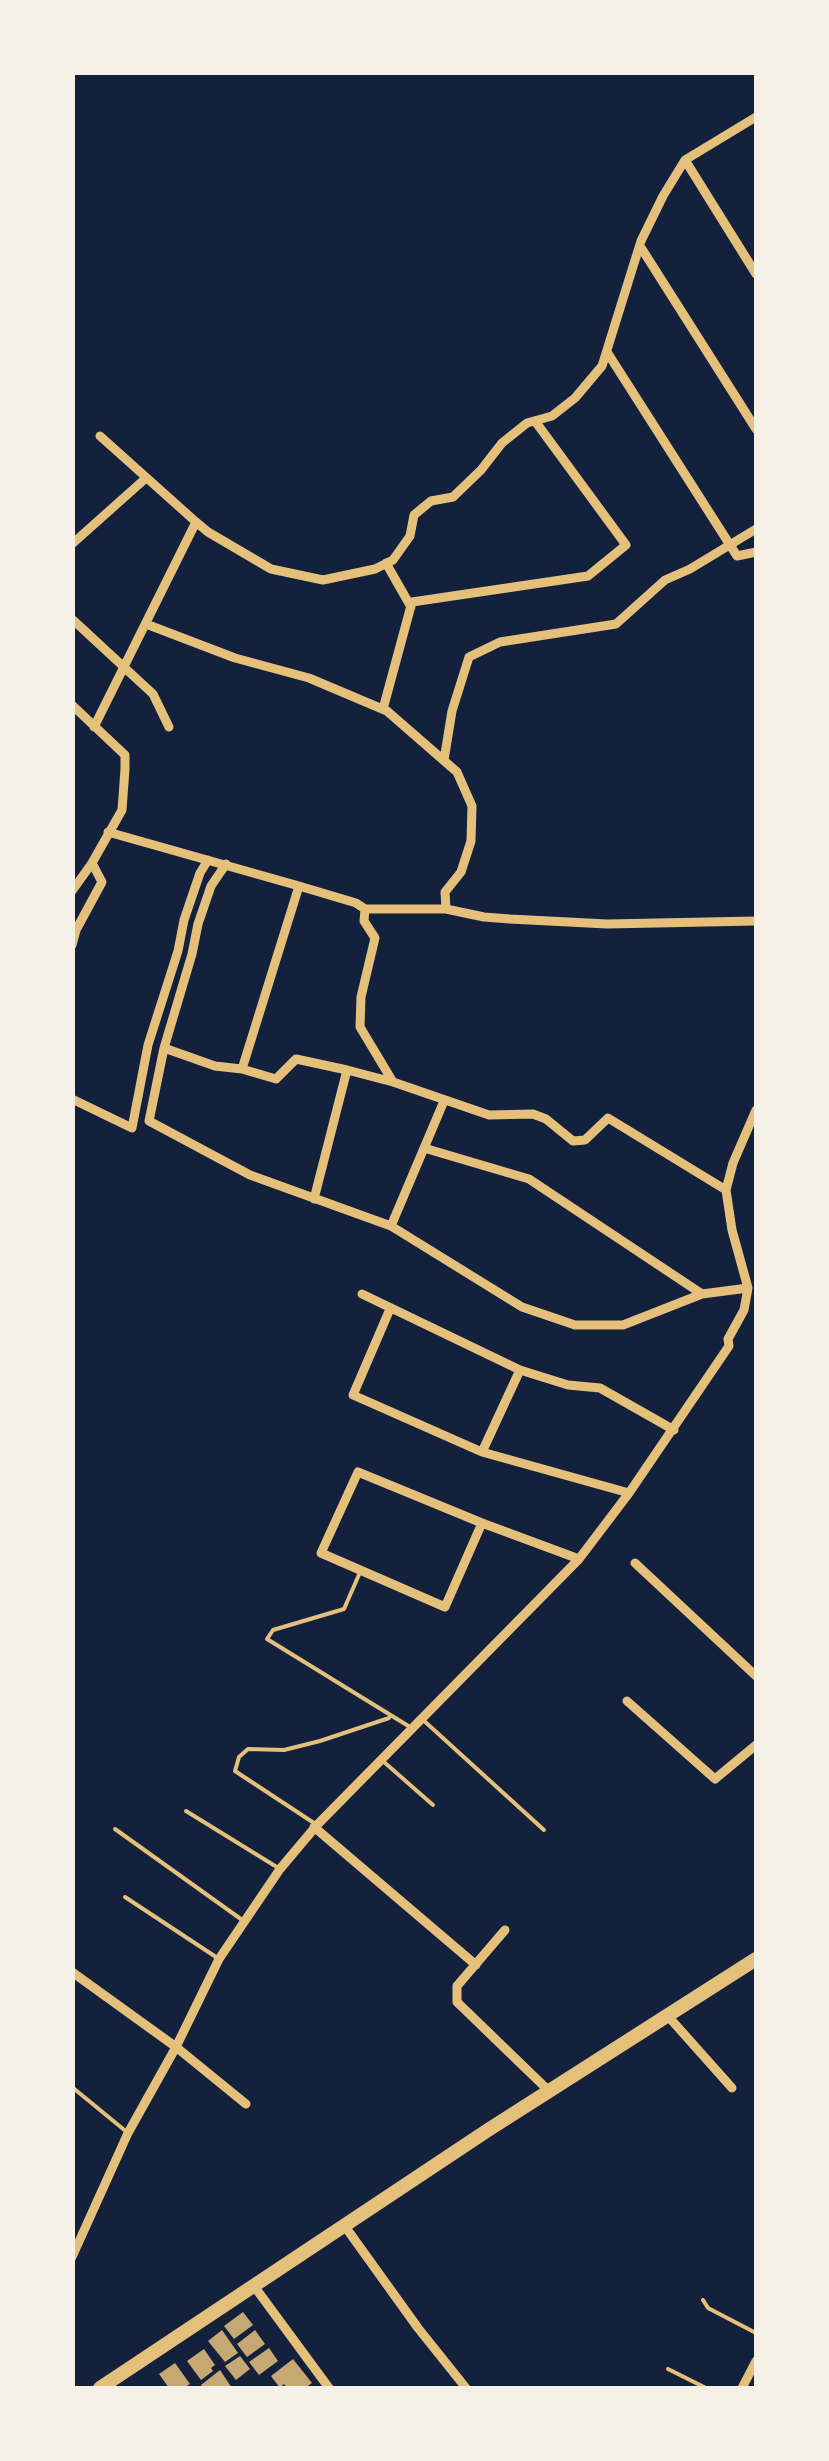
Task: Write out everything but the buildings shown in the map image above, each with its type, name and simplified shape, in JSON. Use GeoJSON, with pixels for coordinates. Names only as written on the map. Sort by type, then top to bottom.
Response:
{"type":"FeatureCollection","features":[{"type":"Feature","properties":{"kind":"main road"},"geometry":{"type":"LineString","coordinates":[[100,2388],[756,1959]]}},
{"type":"Feature","properties":{"kind":"street"},"geometry":{"type":"LineString","coordinates":[[100,436],[208,532],[272,569],[323,580],[375,569],[393,560],[410,536],[414,515],[431,501],[453,497],[502,443],[527,423],[552,416],[575,398],[602,366],[640,246],[685,160],[756,117]]}},
{"type":"Feature","properties":{"kind":"street"},"geometry":{"type":"LineString","coordinates":[[685,160],[756,274]]}},
{"type":"Feature","properties":{"kind":"street"},"geometry":{"type":"LineString","coordinates":[[640,246],[756,429]]}},
{"type":"Feature","properties":{"kind":"street"},"geometry":{"type":"LineString","coordinates":[[607,352],[737,556],[756,552]]}},
{"type":"Feature","properties":{"kind":"street"},"geometry":{"type":"LineString","coordinates":[[384,709],[412,602],[588,576],[626,546],[535,421]]}},
{"type":"Feature","properties":{"kind":"street"},"geometry":{"type":"LineString","coordinates":[[72,544],[146,478]]}},
{"type":"Feature","properties":{"kind":"street"},"geometry":{"type":"LineString","coordinates":[[94,727],[196,522]]}},
{"type":"Feature","properties":{"kind":"street"},"geometry":{"type":"LineString","coordinates":[[444,760],[452,711],[469,657],[500,642],[616,624],[666,580],[756,529]]}},
{"type":"Feature","properties":{"kind":"street"},"geometry":{"type":"LineString","coordinates":[[386,563],[411,607]]}},
{"type":"Feature","properties":{"kind":"street"},"geometry":{"type":"LineString","coordinates":[[72,619],[152,694],[169,727]]}},
{"type":"Feature","properties":{"kind":"street"},"geometry":{"type":"LineString","coordinates":[[146,624],[234,658],[287,670],[384,709],[457,772],[472,806],[471,841],[461,872],[445,892],[446,909]]}},
{"type":"Feature","properties":{"kind":"street"},"geometry":{"type":"LineString","coordinates":[[72,705],[125,755],[122,810],[72,891]]}},
{"type":"Feature","properties":{"kind":"street"},"geometry":{"type":"LineString","coordinates":[[108,832],[226,864],[365,909],[446,909],[510,920],[607,924],[756,920]]}},
{"type":"Feature","properties":{"kind":"street"},"geometry":{"type":"LineString","coordinates":[[72,1099],[132,1128],[148,1045],[184,920],[208,860]]}},
{"type":"Feature","properties":{"kind":"street"},"geometry":{"type":"LineString","coordinates":[[72,944],[102,882],[92,864]]}},
{"type":"Feature","properties":{"kind":"street"},"geometry":{"type":"LineString","coordinates":[[226,864],[212,886],[198,924],[164,1048],[150,1121],[250,1176],[391,1226],[522,1307],[575,1325],[623,1325],[702,1294],[748,1292]]}},
{"type":"Feature","properties":{"kind":"street"},"geometry":{"type":"LineString","coordinates":[[242,1070],[299,886]]}},
{"type":"Feature","properties":{"kind":"street"},"geometry":{"type":"LineString","coordinates":[[365,909],[364,922],[375,938],[360,1026],[393,1082]]}},
{"type":"Feature","properties":{"kind":"street"},"geometry":{"type":"LineString","coordinates":[[164,1048],[216,1066],[276,1078],[296,1059],[347,1070],[490,1116],[533,1114],[546,1119],[573,1142],[585,1140],[608,1118],[726,1190]]}},
{"type":"Feature","properties":{"kind":"street"},"geometry":{"type":"LineString","coordinates":[[314,1199],[347,1070]]}},
{"type":"Feature","properties":{"kind":"street"},"geometry":{"type":"LineString","coordinates":[[391,1226],[444,1101]]}},
{"type":"Feature","properties":{"kind":"street"},"geometry":{"type":"LineString","coordinates":[[756,1110],[726,1190],[748,1292],[756,1302]]}},
{"type":"Feature","properties":{"kind":"street"},"geometry":{"type":"LineString","coordinates":[[424,1148],[529,1180],[702,1294]]}},
{"type":"Feature","properties":{"kind":"street"},"geometry":{"type":"LineString","coordinates":[[72,2257],[128,2132],[219,1959],[280,1869],[316,1826],[579,1558],[630,1493],[729,1346],[728,1339],[744,1310],[748,1292]]}},
{"type":"Feature","properties":{"kind":"street"},"geometry":{"type":"LineString","coordinates":[[362,1294],[520,1370],[568,1385],[600,1388],[674,1430]]}},
{"type":"Feature","properties":{"kind":"street"},"geometry":{"type":"LineString","coordinates":[[390,1309],[353,1395],[482,1452],[630,1493]]}},
{"type":"Feature","properties":{"kind":"street"},"geometry":{"type":"LineString","coordinates":[[482,1452],[520,1370]]}},
{"type":"Feature","properties":{"kind":"street"},"geometry":{"type":"LineString","coordinates":[[482,1524],[445,1607],[321,1553],[358,1472],[482,1524],[579,1558]]}},
{"type":"Feature","properties":{"kind":"street"},"geometry":{"type":"LineString","coordinates":[[634,1564],[756,1676]]}},
{"type":"Feature","properties":{"kind":"street"},"geometry":{"type":"LineString","coordinates":[[627,1701],[716,1779],[756,1745]]}},
{"type":"Feature","properties":{"kind":"street"},"geometry":{"type":"LineString","coordinates":[[316,1826],[476,1965]]}},
{"type":"Feature","properties":{"kind":"street"},"geometry":{"type":"LineString","coordinates":[[505,1930],[457,1986],[457,2002],[550,2091]]}},
{"type":"Feature","properties":{"kind":"street"},"geometry":{"type":"LineString","coordinates":[[72,1972],[176,2047],[246,2104]]}},
{"type":"Feature","properties":{"kind":"street"},"geometry":{"type":"LineString","coordinates":[[667,2015],[732,2088]]}},
{"type":"Feature","properties":{"kind":"street"},"geometry":{"type":"LineString","coordinates":[[344,2225],[466,2388]]}},
{"type":"Feature","properties":{"kind":"street"},"geometry":{"type":"LineString","coordinates":[[254,2286],[329,2388]]}},
{"type":"Feature","properties":{"kind":"street"},"geometry":{"type":"LineString","coordinates":[[742,2388],[756,2361]]}},
{"type":"Feature","properties":{"kind":"lane"},"geometry":{"type":"LineString","coordinates":[[361,1570],[344,1609],[273,1630],[267,1639],[412,1729]]}},
{"type":"Feature","properties":{"kind":"lane"},"geometry":{"type":"LineString","coordinates":[[316,1826],[235,1771],[240,1757],[248,1749],[284,1750],[392,1717]]}},
{"type":"Feature","properties":{"kind":"lane"},"geometry":{"type":"LineString","coordinates":[[422,1719],[544,1830]]}},
{"type":"Feature","properties":{"kind":"lane"},"geometry":{"type":"LineString","coordinates":[[382,1760],[433,1805]]}},
{"type":"Feature","properties":{"kind":"lane"},"geometry":{"type":"LineString","coordinates":[[186,1811],[280,1869]]}},
{"type":"Feature","properties":{"kind":"lane"},"geometry":{"type":"LineString","coordinates":[[115,1829],[244,1922]]}},
{"type":"Feature","properties":{"kind":"lane"},"geometry":{"type":"LineString","coordinates":[[126,1897],[219,1959]]}},
{"type":"Feature","properties":{"kind":"lane"},"geometry":{"type":"LineString","coordinates":[[72,2087],[128,2132]]}},
{"type":"Feature","properties":{"kind":"lane"},"geometry":{"type":"LineString","coordinates":[[703,2300],[708,2308],[756,2333]]}},
{"type":"Feature","properties":{"kind":"lane"},"geometry":{"type":"LineString","coordinates":[[668,2369],[706,2388]]}}]}
